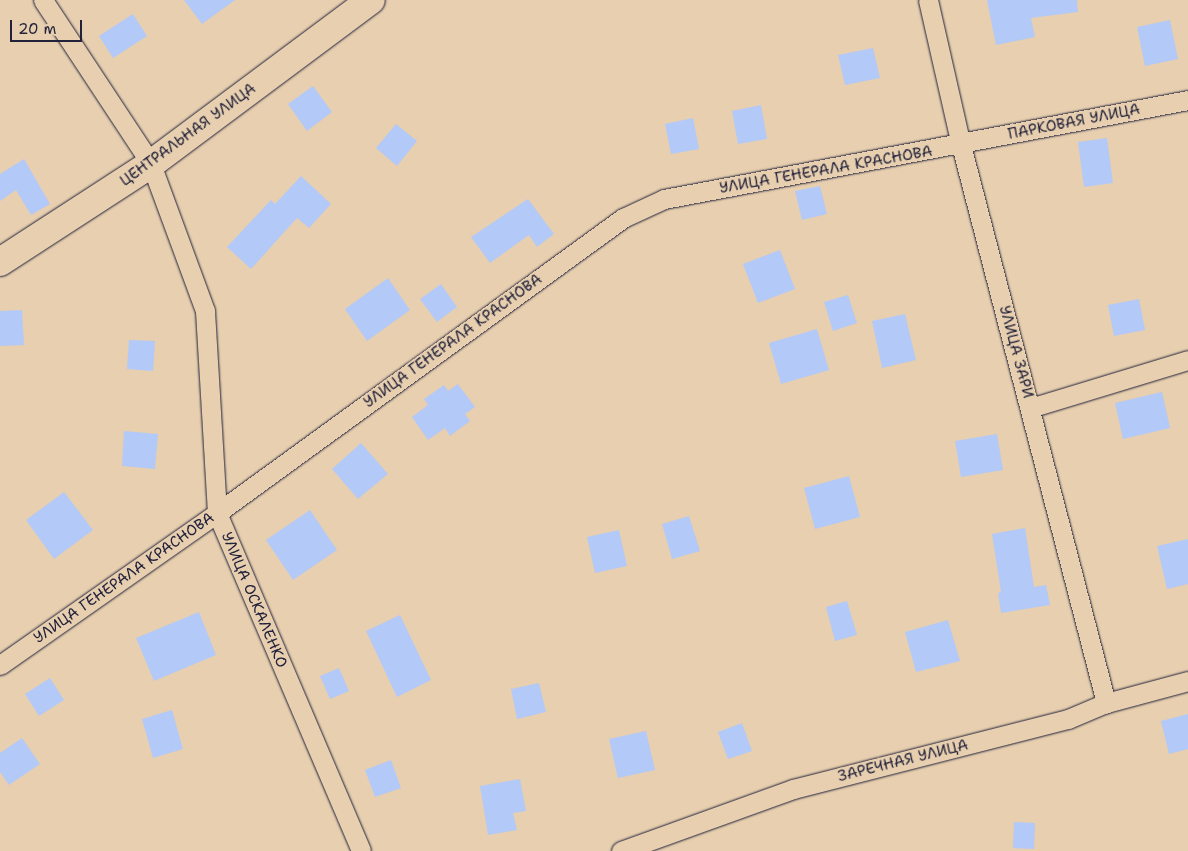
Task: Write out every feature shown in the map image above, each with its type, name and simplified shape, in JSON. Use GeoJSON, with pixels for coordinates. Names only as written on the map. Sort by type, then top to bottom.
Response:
{"type":"FeatureCollection","features":[{"type":"Feature","properties":{"kind":"street","name":"УЛИЦА ОСКАЛЕНКО"},"geometry":{"type":"LineString","coordinates":[[43,0],[151,164],[206,311],[217,513],[361,851]]}},
{"type":"Feature","properties":{"kind":"street","name":"ЦЕНТРАЛЬНАЯ УЛИЦА"},"geometry":{"type":"LineString","coordinates":[[0,262],[151,164],[371,0]]}},
{"type":"Feature","properties":{"kind":"street","name":"УЛИЦА ЗАРИ"},"geometry":{"type":"LineString","coordinates":[[928,0],[961,145],[1106,702]]}},
{"type":"Feature","properties":{"kind":"street","name":"ПАРКОВАЯ УЛИЦА"},"geometry":{"type":"LineString","coordinates":[[961,145],[1188,100]]}},
{"type":"Feature","properties":{"kind":"street","name":"УЛИЦА ГЕНЕРАЛА КРАСНОВА"},"geometry":{"type":"LineString","coordinates":[[0,665],[217,513],[623,218],[664,199],[961,145]]}},
{"type":"Feature","properties":{"kind":"street"},"geometry":{"type":"LineString","coordinates":[[1030,408],[1188,360]]}},
{"type":"Feature","properties":{"kind":"street","name":"ЗАРЕЧНАЯ УЛИЦА"},"geometry":{"type":"LineString","coordinates":[[621,851],[793,789],[1068,719],[1106,702],[1188,681]]}},
{"type":"Feature","properties":{"kind":"building"},"geometry":{"type":"Polygon","coordinates":[[[184,0],[235,0],[202,24],[184,0]]]}},
{"type":"Feature","properties":{"kind":"building"},"geometry":{"type":"Polygon","coordinates":[[[987,0],[1077,0],[1078,12],[1031,18],[1035,37],[996,45],[987,0]]]}},
{"type":"Feature","properties":{"kind":"building"},"geometry":{"type":"Polygon","coordinates":[[[133,14],[147,36],[113,58],[99,36],[133,14]]]}},
{"type":"Feature","properties":{"kind":"building"},"geometry":{"type":"Polygon","coordinates":[[[1170,20],[1178,59],[1145,66],[1137,27],[1170,20]]]}},
{"type":"Feature","properties":{"kind":"building"},"geometry":{"type":"Polygon","coordinates":[[[873,48],[880,78],[845,85],[838,55],[873,48]]]}},
{"type":"Feature","properties":{"kind":"building"},"geometry":{"type":"Polygon","coordinates":[[[313,86],[332,112],[307,131],[288,104],[313,86]]]}},
{"type":"Feature","properties":{"kind":"building"},"geometry":{"type":"Polygon","coordinates":[[[761,105],[767,139],[738,144],[732,111],[761,105]]]}},
{"type":"Feature","properties":{"kind":"building"},"geometry":{"type":"Polygon","coordinates":[[[693,118],[699,149],[671,154],[665,124],[693,118]]]}},
{"type":"Feature","properties":{"kind":"building"},"geometry":{"type":"Polygon","coordinates":[[[396,124],[417,141],[397,166],[376,148],[396,124]]]}},
{"type":"Feature","properties":{"kind":"building"},"geometry":{"type":"Polygon","coordinates":[[[1107,138],[1113,183],[1084,187],[1078,142],[1107,138]]]}},
{"type":"Feature","properties":{"kind":"building"},"geometry":{"type":"Polygon","coordinates":[[[24,159],[50,204],[31,215],[16,190],[0,201],[0,174],[24,159]]]}},
{"type":"Feature","properties":{"kind":"building"},"geometry":{"type":"Polygon","coordinates":[[[301,176],[331,204],[309,228],[297,218],[251,269],[227,247],[271,200],[275,204],[301,176]]]}},
{"type":"Feature","properties":{"kind":"building"},"geometry":{"type":"Polygon","coordinates":[[[820,186],[827,214],[802,220],[795,191],[820,186]]]}},
{"type":"Feature","properties":{"kind":"building"},"geometry":{"type":"Polygon","coordinates":[[[528,199],[554,234],[537,247],[529,235],[490,263],[471,237],[528,199]]]}},
{"type":"Feature","properties":{"kind":"building"},"geometry":{"type":"Polygon","coordinates":[[[780,250],[795,289],[758,303],[743,264],[780,250]]]}},
{"type":"Feature","properties":{"kind":"building"},"geometry":{"type":"Polygon","coordinates":[[[388,278],[410,310],[367,341],[345,309],[388,278]]]}},
{"type":"Feature","properties":{"kind":"building"},"geometry":{"type":"Polygon","coordinates":[[[441,284],[457,307],[437,322],[420,299],[441,284]]]}},
{"type":"Feature","properties":{"kind":"building"},"geometry":{"type":"Polygon","coordinates":[[[848,295],[857,323],[833,331],[824,302],[848,295]]]}},
{"type":"Feature","properties":{"kind":"building"},"geometry":{"type":"Polygon","coordinates":[[[1139,299],[1145,330],[1114,336],[1108,305],[1139,299]]]}},
{"type":"Feature","properties":{"kind":"building"},"geometry":{"type":"Polygon","coordinates":[[[22,310],[24,345],[0,346],[0,311],[22,310]]]}},
{"type":"Feature","properties":{"kind":"building"},"geometry":{"type":"Polygon","coordinates":[[[905,314],[916,360],[882,368],[872,321],[905,314]]]}},
{"type":"Feature","properties":{"kind":"building"},"geometry":{"type":"Polygon","coordinates":[[[817,329],[829,370],[781,384],[769,343],[817,329]]]}},
{"type":"Feature","properties":{"kind":"building"},"geometry":{"type":"Polygon","coordinates":[[[129,340],[155,341],[153,371],[127,369],[129,340]]]}},
{"type":"Feature","properties":{"kind":"building"},"geometry":{"type":"Polygon","coordinates":[[[458,384],[475,407],[465,414],[470,421],[450,436],[445,428],[428,440],[412,417],[428,405],[424,399],[444,385],[448,391],[458,384]]]}},
{"type":"Feature","properties":{"kind":"building"},"geometry":{"type":"Polygon","coordinates":[[[1162,392],[1170,428],[1123,439],[1115,403],[1162,392]]]}},
{"type":"Feature","properties":{"kind":"building"},"geometry":{"type":"Polygon","coordinates":[[[124,431],[158,434],[155,469],[122,466],[124,431]]]}},
{"type":"Feature","properties":{"kind":"building"},"geometry":{"type":"Polygon","coordinates":[[[997,434],[1003,470],[961,477],[955,441],[997,434]]]}},
{"type":"Feature","properties":{"kind":"building"},"geometry":{"type":"Polygon","coordinates":[[[361,443],[388,474],[358,499],[332,469],[361,443]]]}},
{"type":"Feature","properties":{"kind":"building"},"geometry":{"type":"Polygon","coordinates":[[[849,476],[860,517],[815,529],[804,488],[849,476]]]}},
{"type":"Feature","properties":{"kind":"building"},"geometry":{"type":"Polygon","coordinates":[[[64,492],[93,530],[54,559],[26,520],[64,492]]]}},
{"type":"Feature","properties":{"kind":"building"},"geometry":{"type":"Polygon","coordinates":[[[310,510],[337,550],[293,580],[266,540],[310,510]]]}},
{"type":"Feature","properties":{"kind":"building"},"geometry":{"type":"Polygon","coordinates":[[[689,516],[700,551],[672,559],[662,524],[689,516]]]}},
{"type":"Feature","properties":{"kind":"building"},"geometry":{"type":"Polygon","coordinates":[[[1025,528],[1034,587],[1046,585],[1050,605],[1001,613],[998,593],[1001,592],[992,534],[1025,528]]]}},
{"type":"Feature","properties":{"kind":"building"},"geometry":{"type":"Polygon","coordinates":[[[619,530],[627,566],[595,573],[587,537],[619,530]]]}},
{"type":"Feature","properties":{"kind":"building"},"geometry":{"type":"Polygon","coordinates":[[[1188,539],[1188,584],[1167,589],[1157,546],[1188,539]]]}},
{"type":"Feature","properties":{"kind":"building"},"geometry":{"type":"Polygon","coordinates":[[[847,601],[857,635],[835,641],[826,607],[847,601]]]}},
{"type":"Feature","properties":{"kind":"building"},"geometry":{"type":"Polygon","coordinates":[[[199,612],[216,655],[154,681],[136,638],[199,612]]]}},
{"type":"Feature","properties":{"kind":"building"},"geometry":{"type":"Polygon","coordinates":[[[400,615],[431,680],[397,697],[366,631],[400,615]]]}},
{"type":"Feature","properties":{"kind":"building"},"geometry":{"type":"Polygon","coordinates":[[[948,620],[960,661],[916,672],[905,632],[948,620]]]}},
{"type":"Feature","properties":{"kind":"building"},"geometry":{"type":"Polygon","coordinates":[[[339,668],[349,691],[330,699],[320,676],[339,668]]]}},
{"type":"Feature","properties":{"kind":"building"},"geometry":{"type":"Polygon","coordinates":[[[50,678],[64,700],[39,716],[25,694],[50,678]]]}},
{"type":"Feature","properties":{"kind":"building"},"geometry":{"type":"Polygon","coordinates":[[[539,683],[546,712],[517,719],[511,689],[539,683]]]}},
{"type":"Feature","properties":{"kind":"building"},"geometry":{"type":"Polygon","coordinates":[[[172,710],[183,749],[153,758],[142,719],[172,710]]]}},
{"type":"Feature","properties":{"kind":"building"},"geometry":{"type":"Polygon","coordinates":[[[1188,714],[1188,749],[1169,754],[1161,721],[1188,714]]]}},
{"type":"Feature","properties":{"kind":"building"},"geometry":{"type":"Polygon","coordinates":[[[742,723],[752,751],[728,759],[718,732],[742,723]]]}},
{"type":"Feature","properties":{"kind":"building"},"geometry":{"type":"Polygon","coordinates":[[[646,731],[655,770],[618,778],[609,739],[646,731]]]}},
{"type":"Feature","properties":{"kind":"building"},"geometry":{"type":"Polygon","coordinates":[[[22,738],[40,764],[9,785],[0,772],[0,753],[22,738]]]}},
{"type":"Feature","properties":{"kind":"building"},"geometry":{"type":"Polygon","coordinates":[[[391,760],[401,788],[375,797],[365,770],[391,760]]]}},
{"type":"Feature","properties":{"kind":"building"},"geometry":{"type":"Polygon","coordinates":[[[520,779],[526,811],[513,813],[517,830],[488,835],[480,786],[520,779]]]}},
{"type":"Feature","properties":{"kind":"building"},"geometry":{"type":"Polygon","coordinates":[[[1014,822],[1035,823],[1034,849],[1013,848],[1014,822]]]}}]}
